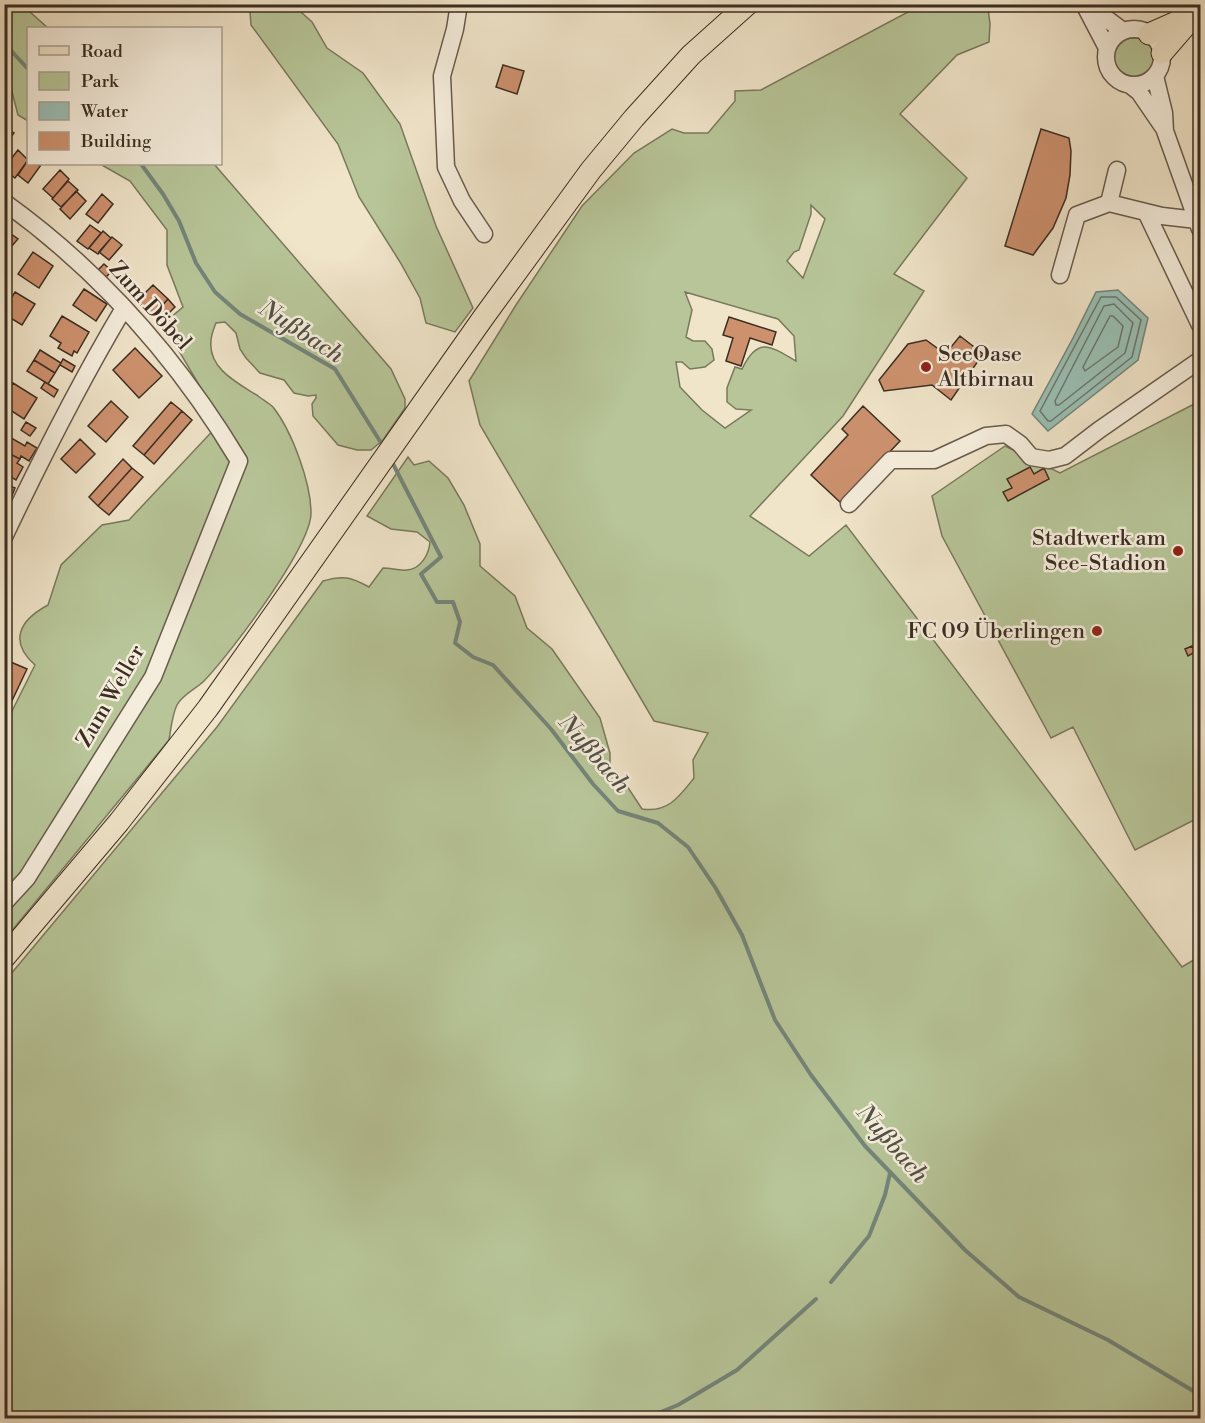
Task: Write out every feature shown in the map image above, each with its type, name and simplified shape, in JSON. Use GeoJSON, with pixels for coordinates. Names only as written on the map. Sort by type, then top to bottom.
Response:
{"type":"FeatureCollection","features":[{"type":"Feature","properties":{"kind":"main road"},"geometry":{"type":"LineString","coordinates":[[4,958],[119,822],[208,708],[572,195],[648,102],[691,55],[748,4]]}},
{"type":"Feature","properties":{"kind":"main road"},"geometry":{"type":"LineString","coordinates":[[1149,34],[1198,11]]}},
{"type":"Feature","properties":{"kind":"main road"},"geometry":{"type":"LineString","coordinates":[[1162,53],[1198,11]]}},
{"type":"Feature","properties":{"kind":"street"},"geometry":{"type":"LineString","coordinates":[[459,4],[442,76],[446,167],[462,201],[484,234]]}},
{"type":"Feature","properties":{"kind":"street"},"geometry":{"type":"LineString","coordinates":[[1085,4],[1124,31]]}},
{"type":"Feature","properties":{"kind":"street"},"geometry":{"type":"LineString","coordinates":[[1085,4],[1107,48],[1106,62],[1112,75],[1123,83],[1139,85],[1155,76],[1161,65],[1162,53],[1158,42],[1149,34],[1137,29],[1124,31],[1114,38],[1107,48]]}},
{"type":"Feature","properties":{"kind":"street"},"geometry":{"type":"LineString","coordinates":[[1155,76],[1166,131],[1199,225]]}},
{"type":"Feature","properties":{"kind":"street"},"geometry":{"type":"LineString","coordinates":[[1130,85],[1139,92],[1166,131]]}},
{"type":"Feature","properties":{"kind":"street"},"geometry":{"type":"LineString","coordinates":[[1109,203],[1117,170]]}},
{"type":"Feature","properties":{"kind":"street","name":"Zum Döbel"},"geometry":{"type":"LineString","coordinates":[[4,202],[100,281],[170,360],[239,461]]}},
{"type":"Feature","properties":{"kind":"street"},"geometry":{"type":"LineString","coordinates":[[1060,275],[1077,215],[1109,203],[1199,225]]}},
{"type":"Feature","properties":{"kind":"street"},"geometry":{"type":"LineString","coordinates":[[1146,212],[1200,326]]}},
{"type":"Feature","properties":{"kind":"street"},"geometry":{"type":"LineString","coordinates":[[4,537],[50,440],[124,308]]}},
{"type":"Feature","properties":{"kind":"street"},"geometry":{"type":"LineString","coordinates":[[849,504],[891,460],[933,460],[986,436],[1005,434],[1020,444],[1031,457],[1049,460],[1065,456],[1099,429],[1200,360]]}},
{"type":"Feature","properties":{"kind":"street","name":"Zum Weller"},"geometry":{"type":"LineString","coordinates":[[4,903],[27,878],[153,677],[239,461]]}},
{"type":"Feature","properties":{"kind":"green space"},"geometry":{"type":"Polygon","coordinates":[[[923,4],[971,5],[988,8],[989,42],[957,55],[900,114],[967,178],[894,274],[924,291],[843,416],[750,516],[809,556],[846,525],[1182,967],[1200,956],[1200,1418],[5,1418],[5,981],[217,727],[323,581],[347,578],[369,587],[383,568],[407,570],[420,564],[428,551],[430,542],[417,532],[391,529],[367,516],[408,457],[414,465],[429,461],[448,478],[464,505],[480,544],[480,566],[515,596],[527,628],[552,649],[600,718],[610,753],[610,773],[627,786],[642,809],[659,809],[666,806],[678,797],[694,778],[693,760],[708,733],[654,721],[480,425],[469,381],[582,206],[634,153],[672,129],[684,133],[708,133],[735,101],[735,91],[761,90],[923,4]],[[811,205],[811,214],[799,250],[794,252],[787,261],[803,278],[825,219],[811,205]],[[685,292],[692,310],[686,337],[693,341],[705,341],[712,349],[714,360],[705,367],[690,369],[682,362],[676,362],[680,387],[702,410],[725,428],[751,410],[736,409],[727,402],[727,388],[735,367],[742,369],[754,352],[765,347],[779,351],[796,361],[794,336],[778,319],[685,292]]]}},
{"type":"Feature","properties":{"kind":"green space"},"geometry":{"type":"Polygon","coordinates":[[[4,5],[22,5],[47,27],[27,27],[27,120],[18,115],[10,84],[5,82],[4,5]]]}},
{"type":"Feature","properties":{"kind":"green space"},"geometry":{"type":"Polygon","coordinates":[[[239,5],[293,5],[312,22],[327,48],[363,73],[400,124],[436,226],[473,308],[455,332],[426,323],[420,298],[359,197],[338,144],[251,25],[250,12],[239,5]]]}},
{"type":"Feature","properties":{"kind":"green space"},"geometry":{"type":"Polygon","coordinates":[[[1134,38],[1148,44],[1154,58],[1148,72],[1134,78],[1120,72],[1114,58],[1120,44],[1134,38]]]}},
{"type":"Feature","properties":{"kind":"green space"},"geometry":{"type":"Polygon","coordinates":[[[102,165],[215,165],[391,369],[405,399],[405,408],[383,440],[371,450],[357,450],[338,445],[313,416],[312,404],[316,395],[294,393],[284,380],[260,373],[240,349],[236,333],[225,322],[216,323],[211,341],[214,360],[226,374],[273,407],[287,429],[308,487],[311,513],[307,529],[284,574],[249,625],[204,681],[177,705],[169,740],[5,939],[5,735],[12,711],[35,665],[22,648],[20,639],[24,624],[48,605],[61,565],[102,525],[129,520],[221,422],[163,324],[183,307],[167,265],[167,230],[130,181],[102,165]]]}},
{"type":"Feature","properties":{"kind":"green space","name":"FC 09 Überlingen"},"geometry":{"type":"Polygon","coordinates":[[[1200,401],[1200,817],[1135,850],[1073,727],[1051,738],[942,536],[932,496],[1005,446],[1060,473],[1200,401]]]}},
{"type":"Feature","properties":{"kind":"water"},"geometry":{"type":"Polygon","coordinates":[[[1118,290],[1148,318],[1138,360],[1048,431],[1032,414],[1096,292],[1118,290]]]}},
{"type":"Feature","properties":{"kind":"building"},"geometry":{"type":"Polygon","coordinates":[[[503,65],[524,71],[517,94],[496,87],[503,65]]]}},
{"type":"Feature","properties":{"kind":"building"},"geometry":{"type":"Polygon","coordinates":[[[4,127],[14,133],[4,146],[4,127]]]}},
{"type":"Feature","properties":{"kind":"building"},"geometry":{"type":"Polygon","coordinates":[[[1041,129],[1069,138],[1070,175],[1066,198],[1053,228],[1033,255],[1005,246],[1041,129]]]}},
{"type":"Feature","properties":{"kind":"building"},"geometry":{"type":"Polygon","coordinates":[[[18,150],[27,159],[15,178],[4,168],[18,150]]]}},
{"type":"Feature","properties":{"kind":"building"},"geometry":{"type":"Polygon","coordinates":[[[27,162],[27,165],[41,165],[28,183],[18,175],[27,162]]]}},
{"type":"Feature","properties":{"kind":"building"},"geometry":{"type":"Polygon","coordinates":[[[60,170],[69,179],[53,198],[43,189],[60,170]]]}},
{"type":"Feature","properties":{"kind":"building"},"geometry":{"type":"Polygon","coordinates":[[[68,181],[78,190],[61,207],[52,199],[68,181]]]}},
{"type":"Feature","properties":{"kind":"building"},"geometry":{"type":"Polygon","coordinates":[[[76,191],[86,201],[70,219],[60,209],[76,191]]]}},
{"type":"Feature","properties":{"kind":"building"},"geometry":{"type":"Polygon","coordinates":[[[102,194],[113,204],[98,223],[86,214],[102,194]]]}},
{"type":"Feature","properties":{"kind":"building"},"geometry":{"type":"Polygon","coordinates":[[[90,225],[101,233],[88,249],[77,241],[90,225]]]}},
{"type":"Feature","properties":{"kind":"building"},"geometry":{"type":"Polygon","coordinates":[[[4,229],[18,239],[4,255],[4,229]]]}},
{"type":"Feature","properties":{"kind":"building"},"geometry":{"type":"Polygon","coordinates":[[[103,231],[111,238],[98,254],[89,248],[103,231]]]}},
{"type":"Feature","properties":{"kind":"building"},"geometry":{"type":"Polygon","coordinates":[[[112,237],[122,245],[109,260],[99,252],[112,237]]]}},
{"type":"Feature","properties":{"kind":"building"},"geometry":{"type":"Polygon","coordinates":[[[33,252],[53,266],[39,288],[18,274],[33,252]]]}},
{"type":"Feature","properties":{"kind":"building"},"geometry":{"type":"Polygon","coordinates":[[[104,264],[112,271],[104,279],[96,272],[104,264]]]}},
{"type":"Feature","properties":{"kind":"building"},"geometry":{"type":"Polygon","coordinates":[[[153,285],[168,299],[152,316],[137,301],[153,285]]]}},
{"type":"Feature","properties":{"kind":"building"},"geometry":{"type":"Polygon","coordinates":[[[84,289],[107,304],[96,321],[73,305],[84,289]]]}},
{"type":"Feature","properties":{"kind":"building"},"geometry":{"type":"Polygon","coordinates":[[[15,292],[35,304],[22,325],[4,314],[15,292]]]}},
{"type":"Feature","properties":{"kind":"building"},"geometry":{"type":"Polygon","coordinates":[[[168,299],[175,307],[167,315],[160,308],[168,299]]]}},
{"type":"Feature","properties":{"kind":"building"},"geometry":{"type":"Polygon","coordinates":[[[62,316],[89,332],[77,353],[74,351],[72,356],[58,348],[61,343],[50,336],[62,316]]]}},
{"type":"Feature","properties":{"kind":"building"},"geometry":{"type":"Polygon","coordinates":[[[729,317],[776,332],[772,345],[750,338],[741,366],[726,361],[733,338],[723,335],[729,317]]]}},
{"type":"Feature","properties":{"kind":"building"},"geometry":{"type":"Polygon","coordinates":[[[960,336],[983,354],[951,400],[932,385],[884,391],[879,380],[908,344],[926,340],[941,351],[941,358],[960,336]]]}},
{"type":"Feature","properties":{"kind":"building"},"geometry":{"type":"Polygon","coordinates":[[[135,348],[162,376],[139,398],[113,370],[135,348]]]}},
{"type":"Feature","properties":{"kind":"building"},"geometry":{"type":"Polygon","coordinates":[[[40,350],[61,363],[55,373],[34,360],[40,350]]]}},
{"type":"Feature","properties":{"kind":"building"},"geometry":{"type":"Polygon","coordinates":[[[63,359],[75,366],[72,372],[60,365],[63,359]]]}},
{"type":"Feature","properties":{"kind":"building"},"geometry":{"type":"Polygon","coordinates":[[[34,360],[55,373],[48,384],[27,371],[34,360]]]}},
{"type":"Feature","properties":{"kind":"building"},"geometry":{"type":"Polygon","coordinates":[[[45,382],[58,390],[54,397],[41,388],[45,382]]]}},
{"type":"Feature","properties":{"kind":"building"},"geometry":{"type":"Polygon","coordinates":[[[13,383],[37,398],[24,419],[4,406],[4,396],[13,383]]]}},
{"type":"Feature","properties":{"kind":"building"},"geometry":{"type":"Polygon","coordinates":[[[111,401],[128,417],[106,442],[88,426],[111,401]]]}},
{"type":"Feature","properties":{"kind":"building"},"geometry":{"type":"Polygon","coordinates":[[[171,402],[182,411],[144,455],[133,446],[171,402]]]}},
{"type":"Feature","properties":{"kind":"building"},"geometry":{"type":"Polygon","coordinates":[[[863,406],[900,441],[841,503],[811,475],[848,435],[842,429],[863,406]]]}},
{"type":"Feature","properties":{"kind":"building"},"geometry":{"type":"Polygon","coordinates":[[[182,411],[192,420],[154,464],[144,455],[182,411]]]}},
{"type":"Feature","properties":{"kind":"building"},"geometry":{"type":"Polygon","coordinates":[[[26,422],[36,428],[30,436],[21,430],[26,422]]]}},
{"type":"Feature","properties":{"kind":"building"},"geometry":{"type":"Polygon","coordinates":[[[6,435],[25,446],[27,442],[37,448],[29,461],[4,451],[6,435]]]}},
{"type":"Feature","properties":{"kind":"building"},"geometry":{"type":"Polygon","coordinates":[[[80,439],[95,454],[76,473],[61,459],[80,439]]]}},
{"type":"Feature","properties":{"kind":"building"},"geometry":{"type":"Polygon","coordinates":[[[4,451],[20,459],[17,463],[23,467],[16,480],[4,470],[4,451]]]}},
{"type":"Feature","properties":{"kind":"building"},"geometry":{"type":"Polygon","coordinates":[[[123,459],[132,468],[98,506],[89,497],[123,459]]]}},
{"type":"Feature","properties":{"kind":"building"},"geometry":{"type":"Polygon","coordinates":[[[1030,467],[1034,474],[1044,468],[1049,479],[1008,501],[1003,492],[1012,488],[1007,479],[1030,467]]]}},
{"type":"Feature","properties":{"kind":"building"},"geometry":{"type":"Polygon","coordinates":[[[132,468],[143,477],[109,515],[98,506],[132,468]]]}},
{"type":"Feature","properties":{"kind":"building"},"geometry":{"type":"Polygon","coordinates":[[[4,484],[15,488],[4,516],[4,484]]]}},
{"type":"Feature","properties":{"kind":"building"},"geometry":{"type":"Polygon","coordinates":[[[1147,561],[1151,567],[1145,571],[1141,564],[1147,561]]]}},
{"type":"Feature","properties":{"kind":"building"},"geometry":{"type":"Polygon","coordinates":[[[1192,646],[1195,652],[1188,656],[1185,649],[1192,646]]]}},
{"type":"Feature","properties":{"kind":"building"},"geometry":{"type":"Polygon","coordinates":[[[6,660],[27,669],[9,707],[4,705],[4,664],[6,660]]]}},
{"type":"Feature","properties":{"kind":"waterway","name":"Nußbach"},"geometry":{"type":"LineString","coordinates":[[4,43],[27,68]]}},
{"type":"Feature","properties":{"kind":"waterway","name":"Nußbach"},"geometry":{"type":"LineString","coordinates":[[142,165],[179,221],[196,263],[215,292],[240,314],[335,369],[383,446]]}},
{"type":"Feature","properties":{"kind":"waterway","name":"Nußbach"},"geometry":{"type":"LineString","coordinates":[[391,460],[441,557],[421,574],[437,602],[453,602],[460,622],[455,643],[473,657],[493,665],[551,729],[593,784],[618,811],[658,823],[688,847],[715,887],[742,935],[775,1020],[811,1075],[865,1146],[965,1250],[1019,1297],[1108,1340],[1200,1395]]}},
{"type":"Feature","properties":{"kind":"waterway"},"geometry":{"type":"LineString","coordinates":[[831,1282],[869,1236],[885,1195],[890,1173]]}},
{"type":"Feature","properties":{"kind":"waterway"},"geometry":{"type":"LineString","coordinates":[[646,1418],[678,1405],[737,1370],[816,1299]]}},
{"type":"Feature","properties":{"kind":"place","name":"SeeOase Altbirnau"},"geometry":{"type":"Point","coordinates":[926,367]}},
{"type":"Feature","properties":{"kind":"place","name":"Stadtwerk am See-Stadion"},"geometry":{"type":"Point","coordinates":[1178,551]}},
{"type":"Feature","properties":{"kind":"place","name":"FC 09 Überlingen"},"geometry":{"type":"Point","coordinates":[1097,631]}}]}
